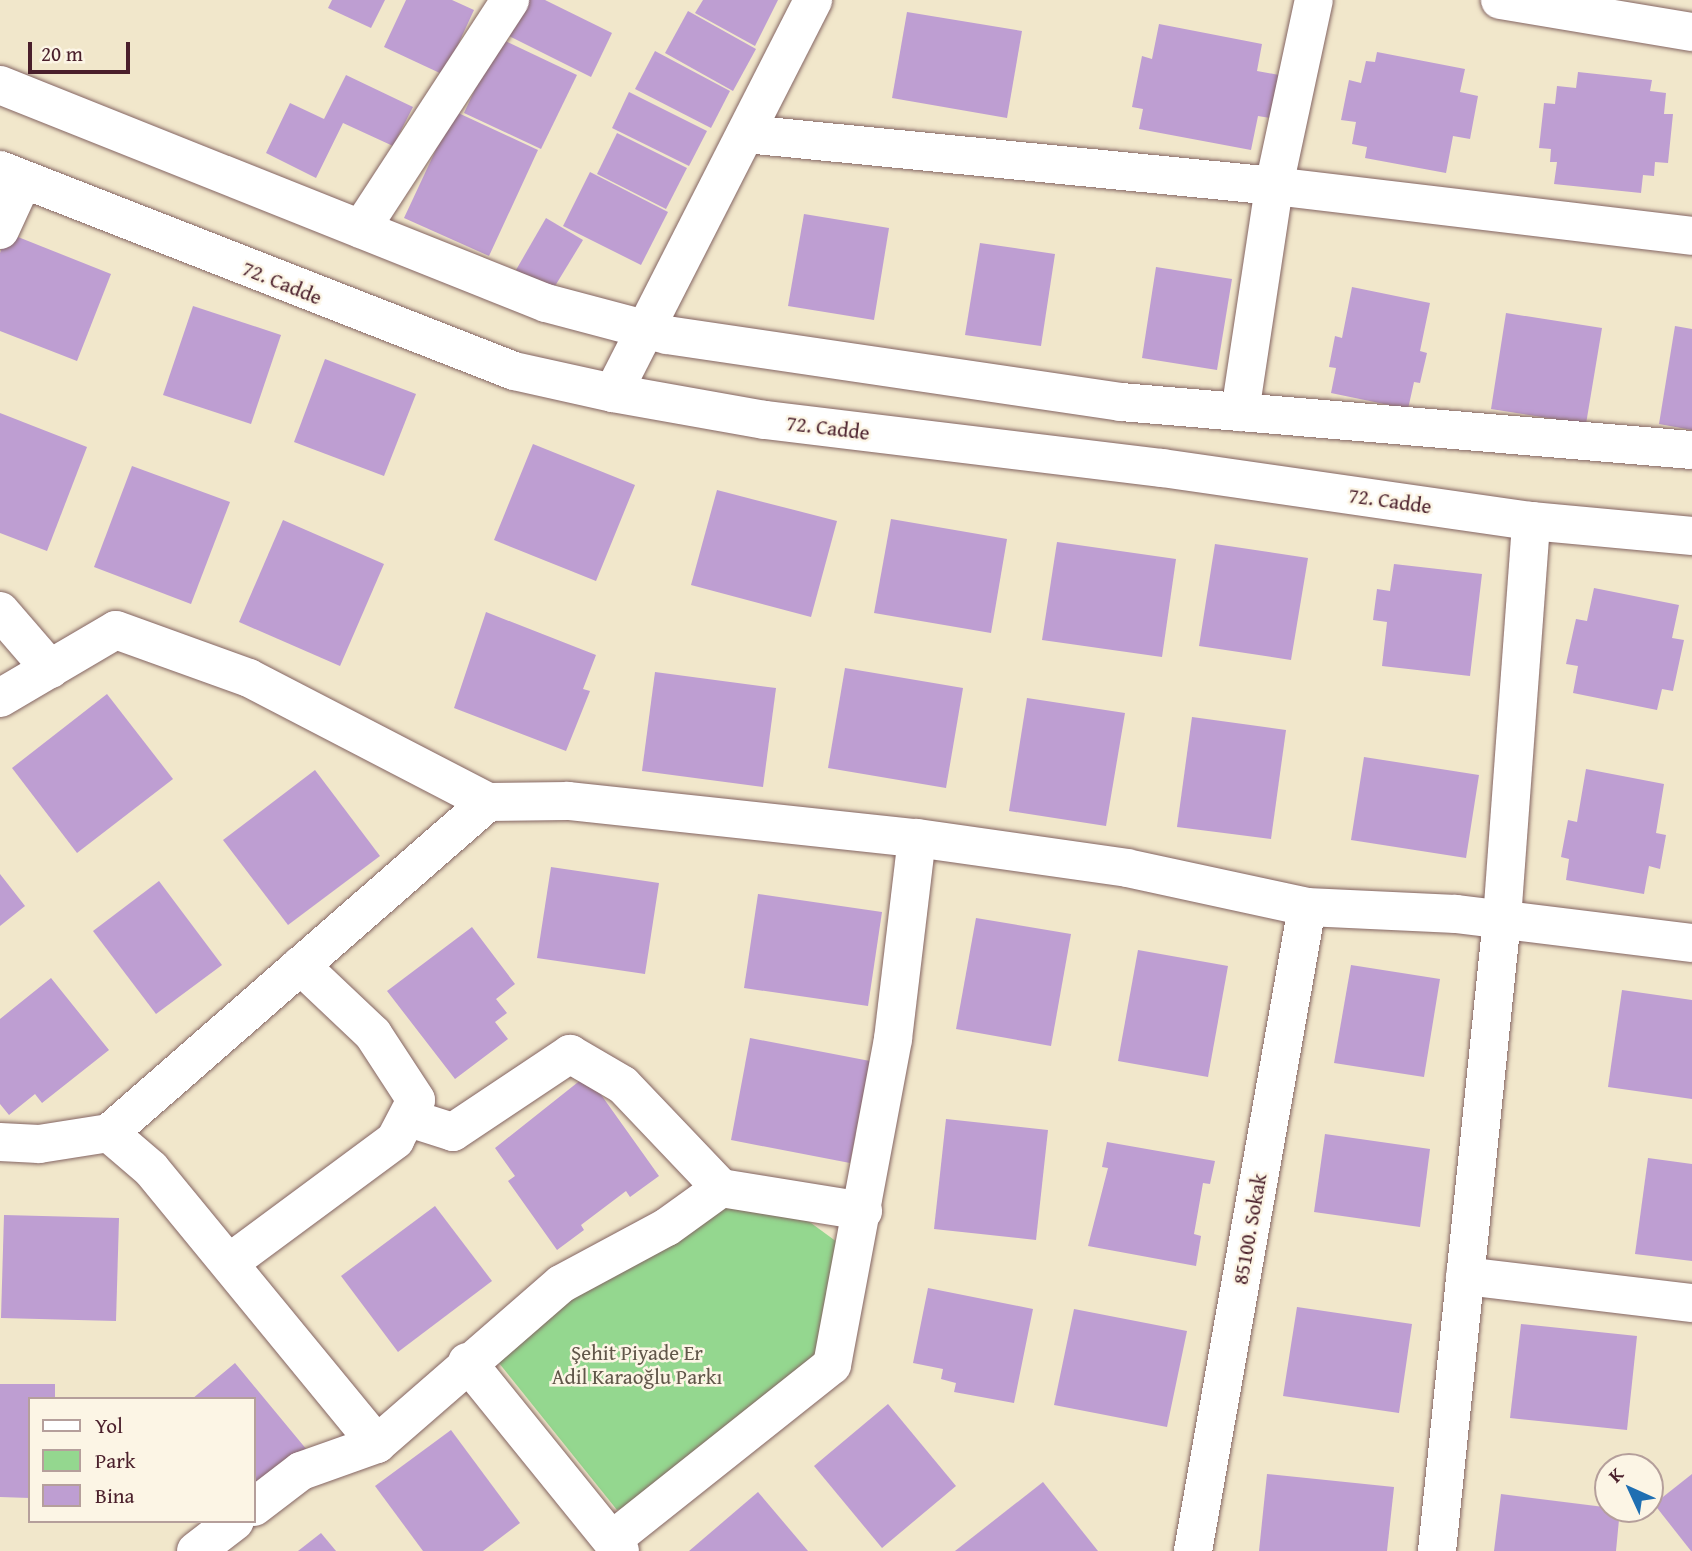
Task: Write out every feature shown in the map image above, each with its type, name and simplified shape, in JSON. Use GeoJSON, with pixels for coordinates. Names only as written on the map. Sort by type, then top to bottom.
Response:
{"type":"FeatureCollection","features":[{"type":"Feature","properties":{"kind":"street"},"geometry":{"type":"LineString","coordinates":[[361,229],[510,0]]}},
{"type":"Feature","properties":{"kind":"street"},"geometry":{"type":"LineString","coordinates":[[613,393],[813,0]]}},
{"type":"Feature","properties":{"kind":"street"},"geometry":{"type":"LineString","coordinates":[[1240,412],[1274,186],[1314,0]]}},
{"type":"Feature","properties":{"kind":"street"},"geometry":{"type":"LineString","coordinates":[[1500,0],[1692,32]]}},
{"type":"Feature","properties":{"kind":"street"},"geometry":{"type":"LineString","coordinates":[[0,85],[546,303],[646,330],[1121,402],[1692,450]]}},
{"type":"Feature","properties":{"kind":"street"},"geometry":{"type":"LineString","coordinates":[[746,134],[1274,186],[1692,236]]}},
{"type":"Feature","properties":{"kind":"street"},"geometry":{"type":"LineString","coordinates":[[0,230],[12,175]]}},
{"type":"Feature","properties":{"kind":"street","name":"72. Cadde"},"geometry":{"type":"LineString","coordinates":[[12,175],[514,371],[613,393],[765,420],[1162,468],[1531,521],[1692,536]]}},
{"type":"Feature","properties":{"kind":"street"},"geometry":{"type":"LineString","coordinates":[[1437,1551],[1502,919],[1531,521]]}},
{"type":"Feature","properties":{"kind":"street"},"geometry":{"type":"LineString","coordinates":[[0,611],[50,669]]}},
{"type":"Feature","properties":{"kind":"street"},"geometry":{"type":"LineString","coordinates":[[0,698],[116,629],[248,678],[488,802],[568,801],[917,838],[1127,868],[1307,906],[1502,919],[1692,943]]}},
{"type":"Feature","properties":{"kind":"street"},"geometry":{"type":"LineString","coordinates":[[0,1142],[39,1144],[110,1133],[488,802]]}},
{"type":"Feature","properties":{"kind":"street"},"geometry":{"type":"LineString","coordinates":[[467,1362],[616,1546],[832,1365],[863,1211],[893,1039],[917,838]]}},
{"type":"Feature","properties":{"kind":"street","name":"85100. Sokak"},"geometry":{"type":"LineString","coordinates":[[1193,1551],[1307,906]]}},
{"type":"Feature","properties":{"kind":"street"},"geometry":{"type":"LineString","coordinates":[[229,1263],[395,1140],[409,1118],[416,1100],[373,1034],[300,965]]}},
{"type":"Feature","properties":{"kind":"street"},"geometry":{"type":"LineString","coordinates":[[409,1118],[453,1132],[570,1054],[623,1085],[721,1188],[863,1211]]}},
{"type":"Feature","properties":{"kind":"street"},"geometry":{"type":"LineString","coordinates":[[110,1133],[151,1169],[377,1444]]}},
{"type":"Feature","properties":{"kind":"street"},"geometry":{"type":"LineString","coordinates":[[256,1505],[301,1471],[377,1444],[467,1362],[561,1284],[667,1227],[721,1188]]}},
{"type":"Feature","properties":{"kind":"street"},"geometry":{"type":"LineString","coordinates":[[1465,1276],[1692,1303]]}},
{"type":"Feature","properties":{"kind":"street"},"geometry":{"type":"LineString","coordinates":[[196,1551],[232,1523]]}},
{"type":"Feature","properties":{"kind":"green space","name":"Şehit Piyade Er Adil Karaoğlu Parkı"},"geometry":{"type":"Polygon","coordinates":[[[781,1201],[837,1242],[822,1350],[629,1506],[617,1510],[495,1358],[679,1205],[781,1201]]]}},
{"type":"Feature","properties":{"kind":"building"},"geometry":{"type":"Polygon","coordinates":[[[332,0],[385,0],[371,28],[328,8],[332,0]]]}},
{"type":"Feature","properties":{"kind":"building"},"geometry":{"type":"Polygon","coordinates":[[[406,0],[452,0],[474,10],[444,75],[384,47],[406,0]]]}},
{"type":"Feature","properties":{"kind":"building"},"geometry":{"type":"Polygon","coordinates":[[[524,0],[545,0],[612,33],[591,77],[507,35],[524,0]]]}},
{"type":"Feature","properties":{"kind":"building"},"geometry":{"type":"Polygon","coordinates":[[[703,0],[778,0],[755,46],[695,13],[703,0]]]}},
{"type":"Feature","properties":{"kind":"building"},"geometry":{"type":"Polygon","coordinates":[[[688,11],[756,49],[733,91],[665,53],[688,11]]]}},
{"type":"Feature","properties":{"kind":"building"},"geometry":{"type":"Polygon","coordinates":[[[907,12],[1022,31],[1007,118],[892,98],[907,12]]]}},
{"type":"Feature","properties":{"kind":"building"},"geometry":{"type":"Polygon","coordinates":[[[1159,24],[1262,44],[1257,71],[1279,75],[1270,118],[1258,116],[1251,150],[1139,129],[1143,109],[1132,107],[1142,56],[1152,59],[1159,24]]]}},
{"type":"Feature","properties":{"kind":"building"},"geometry":{"type":"Polygon","coordinates":[[[499,38],[577,75],[541,149],[464,113],[499,38]]]}},
{"type":"Feature","properties":{"kind":"building"},"geometry":{"type":"Polygon","coordinates":[[[655,51],[730,91],[711,128],[635,89],[655,51]]]}},
{"type":"Feature","properties":{"kind":"building"},"geometry":{"type":"Polygon","coordinates":[[[1377,52],[1465,69],[1460,92],[1478,96],[1470,139],[1453,136],[1446,173],[1365,158],[1367,147],[1352,144],[1356,122],[1341,120],[1349,80],[1361,83],[1366,61],[1375,62],[1377,52]]]}},
{"type":"Feature","properties":{"kind":"building"},"geometry":{"type":"Polygon","coordinates":[[[1578,72],[1652,80],[1650,91],[1666,93],[1664,114],[1673,114],[1668,163],[1655,162],[1654,176],[1643,175],[1641,193],[1554,184],[1557,162],[1550,162],[1551,149],[1539,148],[1544,103],[1555,104],[1557,86],[1576,88],[1578,72]]]}},
{"type":"Feature","properties":{"kind":"building"},"geometry":{"type":"Polygon","coordinates":[[[346,75],[413,107],[393,146],[343,123],[316,178],[266,153],[290,103],[324,119],[346,75]]]}},
{"type":"Feature","properties":{"kind":"building"},"geometry":{"type":"Polygon","coordinates":[[[629,92],[707,131],[689,166],[612,128],[629,92]]]}},
{"type":"Feature","properties":{"kind":"building"},"geometry":{"type":"Polygon","coordinates":[[[454,111],[538,150],[489,256],[404,218],[454,111]]]}},
{"type":"Feature","properties":{"kind":"building"},"geometry":{"type":"Polygon","coordinates":[[[617,133],[687,168],[666,209],[597,174],[617,133]]]}},
{"type":"Feature","properties":{"kind":"building"},"geometry":{"type":"Polygon","coordinates":[[[590,172],[668,212],[641,265],[563,226],[590,172]]]}},
{"type":"Feature","properties":{"kind":"building"},"geometry":{"type":"Polygon","coordinates":[[[804,214],[889,228],[874,320],[788,306],[804,214]]]}},
{"type":"Feature","properties":{"kind":"building"},"geometry":{"type":"Polygon","coordinates":[[[546,218],[583,240],[552,291],[516,270],[546,218]]]}},
{"type":"Feature","properties":{"kind":"building"},"geometry":{"type":"Polygon","coordinates":[[[8,233],[111,274],[77,361],[0,331],[0,253],[8,233]]]}},
{"type":"Feature","properties":{"kind":"building"},"geometry":{"type":"Polygon","coordinates":[[[980,243],[1055,254],[1041,346],[965,335],[980,243]]]}},
{"type":"Feature","properties":{"kind":"building"},"geometry":{"type":"Polygon","coordinates":[[[1156,267],[1232,279],[1217,370],[1142,358],[1156,267]]]}},
{"type":"Feature","properties":{"kind":"building"},"geometry":{"type":"Polygon","coordinates":[[[1352,287],[1430,303],[1420,351],[1427,353],[1420,383],[1414,382],[1408,409],[1331,393],[1336,368],[1329,367],[1335,336],[1342,338],[1352,287]]]}},
{"type":"Feature","properties":{"kind":"building"},"geometry":{"type":"Polygon","coordinates":[[[193,306],[281,335],[251,424],[163,395],[193,306]]]}},
{"type":"Feature","properties":{"kind":"building"},"geometry":{"type":"Polygon","coordinates":[[[1506,313],[1602,328],[1586,424],[1491,409],[1506,313]]]}},
{"type":"Feature","properties":{"kind":"building"},"geometry":{"type":"Polygon","coordinates":[[[1675,326],[1692,329],[1692,430],[1659,424],[1675,326]]]}},
{"type":"Feature","properties":{"kind":"building"},"geometry":{"type":"Polygon","coordinates":[[[325,359],[416,394],[384,476],[294,442],[325,359]]]}},
{"type":"Feature","properties":{"kind":"building"},"geometry":{"type":"Polygon","coordinates":[[[0,413],[87,447],[47,551],[0,533],[0,413]]]}},
{"type":"Feature","properties":{"kind":"building"},"geometry":{"type":"Polygon","coordinates":[[[533,444],[635,485],[596,581],[494,540],[533,444]]]}},
{"type":"Feature","properties":{"kind":"building"},"geometry":{"type":"Polygon","coordinates":[[[132,466],[230,502],[191,604],[94,567],[132,466]]]}},
{"type":"Feature","properties":{"kind":"building"},"geometry":{"type":"Polygon","coordinates":[[[717,490],[837,521],[811,617],[691,585],[717,490]]]}},
{"type":"Feature","properties":{"kind":"building"},"geometry":{"type":"Polygon","coordinates":[[[891,519],[1007,539],[991,633],[874,613],[891,519]]]}},
{"type":"Feature","properties":{"kind":"building"},"geometry":{"type":"Polygon","coordinates":[[[283,520],[384,564],[340,666],[239,622],[283,520]]]}},
{"type":"Feature","properties":{"kind":"building"},"geometry":{"type":"Polygon","coordinates":[[[1057,542],[1176,559],[1162,657],[1042,640],[1057,542]]]}},
{"type":"Feature","properties":{"kind":"building"},"geometry":{"type":"Polygon","coordinates":[[[1215,544],[1308,558],[1291,660],[1199,646],[1215,544]]]}},
{"type":"Feature","properties":{"kind":"building"},"geometry":{"type":"Polygon","coordinates":[[[1394,564],[1482,574],[1470,676],[1382,666],[1387,622],[1373,620],[1377,589],[1390,591],[1394,564]]]}},
{"type":"Feature","properties":{"kind":"building"},"geometry":{"type":"Polygon","coordinates":[[[1594,588],[1679,605],[1672,638],[1684,640],[1673,691],[1662,689],[1657,710],[1573,693],[1578,666],[1566,664],[1576,619],[1587,621],[1594,588]]]}},
{"type":"Feature","properties":{"kind":"building"},"geometry":{"type":"Polygon","coordinates":[[[486,612],[596,655],[583,689],[590,691],[566,751],[454,708],[486,612]]]}},
{"type":"Feature","properties":{"kind":"building"},"geometry":{"type":"Polygon","coordinates":[[[845,668],[963,688],[946,788],[828,768],[845,668]]]}},
{"type":"Feature","properties":{"kind":"building"},"geometry":{"type":"Polygon","coordinates":[[[655,672],[776,688],[763,787],[642,771],[655,672]]]}},
{"type":"Feature","properties":{"kind":"building"},"geometry":{"type":"Polygon","coordinates":[[[107,694],[173,779],[77,853],[12,768],[107,694]]]}},
{"type":"Feature","properties":{"kind":"building"},"geometry":{"type":"Polygon","coordinates":[[[1027,698],[1125,713],[1106,826],[1009,811],[1027,698]]]}},
{"type":"Feature","properties":{"kind":"building"},"geometry":{"type":"Polygon","coordinates":[[[1192,717],[1286,730],[1271,839],[1177,827],[1192,717]]]}},
{"type":"Feature","properties":{"kind":"building"},"geometry":{"type":"Polygon","coordinates":[[[1364,757],[1479,775],[1466,858],[1351,840],[1364,757]]]}},
{"type":"Feature","properties":{"kind":"building"},"geometry":{"type":"Polygon","coordinates":[[[1586,769],[1664,784],[1656,833],[1666,835],[1660,869],[1649,866],[1644,894],[1566,880],[1569,859],[1561,857],[1568,820],[1577,822],[1586,769]]]}},
{"type":"Feature","properties":{"kind":"building"},"geometry":{"type":"Polygon","coordinates":[[[315,770],[380,856],[288,925],[223,840],[315,770]]]}},
{"type":"Feature","properties":{"kind":"building"},"geometry":{"type":"Polygon","coordinates":[[[551,867],[659,883],[645,974],[537,958],[551,867]]]}},
{"type":"Feature","properties":{"kind":"building"},"geometry":{"type":"Polygon","coordinates":[[[0,874],[25,906],[0,926],[0,874]]]}},
{"type":"Feature","properties":{"kind":"building"},"geometry":{"type":"Polygon","coordinates":[[[159,881],[222,965],[156,1014],[93,931],[159,881]]]}},
{"type":"Feature","properties":{"kind":"building"},"geometry":{"type":"Polygon","coordinates":[[[758,894],[882,912],[868,1006],[744,988],[758,894]]]}},
{"type":"Feature","properties":{"kind":"building"},"geometry":{"type":"Polygon","coordinates":[[[976,918],[1071,934],[1051,1046],[956,1029],[976,918]]]}},
{"type":"Feature","properties":{"kind":"building"},"geometry":{"type":"Polygon","coordinates":[[[472,927],[515,984],[496,999],[507,1013],[495,1022],[508,1039],[455,1079],[387,991],[472,927]]]}},
{"type":"Feature","properties":{"kind":"building"},"geometry":{"type":"Polygon","coordinates":[[[1138,950],[1228,966],[1208,1077],[1118,1061],[1138,950]]]}},
{"type":"Feature","properties":{"kind":"building"},"geometry":{"type":"Polygon","coordinates":[[[1351,965],[1440,979],[1424,1077],[1334,1063],[1351,965]]]}},
{"type":"Feature","properties":{"kind":"building"},"geometry":{"type":"Polygon","coordinates":[[[51,978],[109,1050],[42,1103],[35,1094],[9,1115],[0,1104],[0,1019],[51,978]]]}},
{"type":"Feature","properties":{"kind":"building"},"geometry":{"type":"Polygon","coordinates":[[[1622,990],[1692,1000],[1692,1099],[1608,1087],[1622,990]]]}},
{"type":"Feature","properties":{"kind":"building"},"geometry":{"type":"Polygon","coordinates":[[[750,1038],[870,1061],[850,1163],[731,1140],[750,1038]]]}},
{"type":"Feature","properties":{"kind":"building"},"geometry":{"type":"Polygon","coordinates":[[[587,1075],[659,1176],[630,1197],[626,1191],[581,1225],[584,1230],[557,1250],[508,1181],[515,1176],[495,1148],[587,1075]]]}},
{"type":"Feature","properties":{"kind":"building"},"geometry":{"type":"Polygon","coordinates":[[[946,1119],[1048,1130],[1036,1240],[934,1229],[946,1119]]]}},
{"type":"Feature","properties":{"kind":"building"},"geometry":{"type":"Polygon","coordinates":[[[1325,1134],[1430,1149],[1420,1227],[1314,1212],[1325,1134]]]}},
{"type":"Feature","properties":{"kind":"building"},"geometry":{"type":"Polygon","coordinates":[[[1107,1142],[1215,1161],[1210,1184],[1203,1183],[1194,1234],[1201,1236],[1196,1266],[1088,1246],[1108,1168],[1102,1167],[1107,1142]]]}},
{"type":"Feature","properties":{"kind":"building"},"geometry":{"type":"Polygon","coordinates":[[[1648,1158],[1692,1164],[1692,1261],[1635,1254],[1648,1158]]]}},
{"type":"Feature","properties":{"kind":"building"},"geometry":{"type":"Polygon","coordinates":[[[435,1206],[492,1281],[398,1352],[341,1276],[435,1206]]]}},
{"type":"Feature","properties":{"kind":"building"},"geometry":{"type":"Polygon","coordinates":[[[4,1215],[119,1218],[116,1321],[1,1318],[4,1215]]]}},
{"type":"Feature","properties":{"kind":"building"},"geometry":{"type":"Polygon","coordinates":[[[928,1288],[1033,1309],[1014,1403],[954,1392],[956,1383],[941,1379],[943,1369],[913,1363],[928,1288]]]}},
{"type":"Feature","properties":{"kind":"building"},"geometry":{"type":"Polygon","coordinates":[[[1297,1307],[1412,1324],[1399,1413],[1283,1396],[1297,1307]]]}},
{"type":"Feature","properties":{"kind":"building"},"geometry":{"type":"Polygon","coordinates":[[[1074,1309],[1187,1331],[1167,1427],[1054,1405],[1074,1309]]]}},
{"type":"Feature","properties":{"kind":"building"},"geometry":{"type":"Polygon","coordinates":[[[1521,1324],[1637,1336],[1627,1430],[1510,1418],[1521,1324]]]}},
{"type":"Feature","properties":{"kind":"building"},"geometry":{"type":"Polygon","coordinates":[[[235,1363],[307,1450],[256,1493],[256,1397],[194,1397],[235,1363]]]}},
{"type":"Feature","properties":{"kind":"building"},"geometry":{"type":"Polygon","coordinates":[[[0,1384],[55,1384],[55,1397],[28,1397],[28,1498],[0,1497],[0,1384]]]}},
{"type":"Feature","properties":{"kind":"building"},"geometry":{"type":"Polygon","coordinates":[[[888,1404],[956,1486],[882,1548],[814,1466],[888,1404]]]}},
{"type":"Feature","properties":{"kind":"building"},"geometry":{"type":"Polygon","coordinates":[[[451,1430],[520,1523],[483,1551],[423,1551],[375,1486],[451,1430]]]}},
{"type":"Feature","properties":{"kind":"building"},"geometry":{"type":"Polygon","coordinates":[[[1267,1474],[1394,1487],[1387,1551],[1259,1551],[1267,1474]]]}},
{"type":"Feature","properties":{"kind":"building"},"geometry":{"type":"Polygon","coordinates":[[[1692,1474],[1692,1551],[1664,1517],[1664,1496],[1692,1474]]]}},
{"type":"Feature","properties":{"kind":"building"},"geometry":{"type":"Polygon","coordinates":[[[1043,1482],[1098,1551],[955,1551],[1043,1482]]]}},
{"type":"Feature","properties":{"kind":"building"},"geometry":{"type":"Polygon","coordinates":[[[758,1492],[808,1551],[689,1551],[758,1492]]]}},
{"type":"Feature","properties":{"kind":"building"},"geometry":{"type":"Polygon","coordinates":[[[1501,1494],[1594,1506],[1594,1523],[1619,1523],[1616,1551],[1494,1551],[1501,1494]]]}},
{"type":"Feature","properties":{"kind":"building"},"geometry":{"type":"Polygon","coordinates":[[[321,1533],[336,1551],[298,1551],[321,1533]]]}}]}
